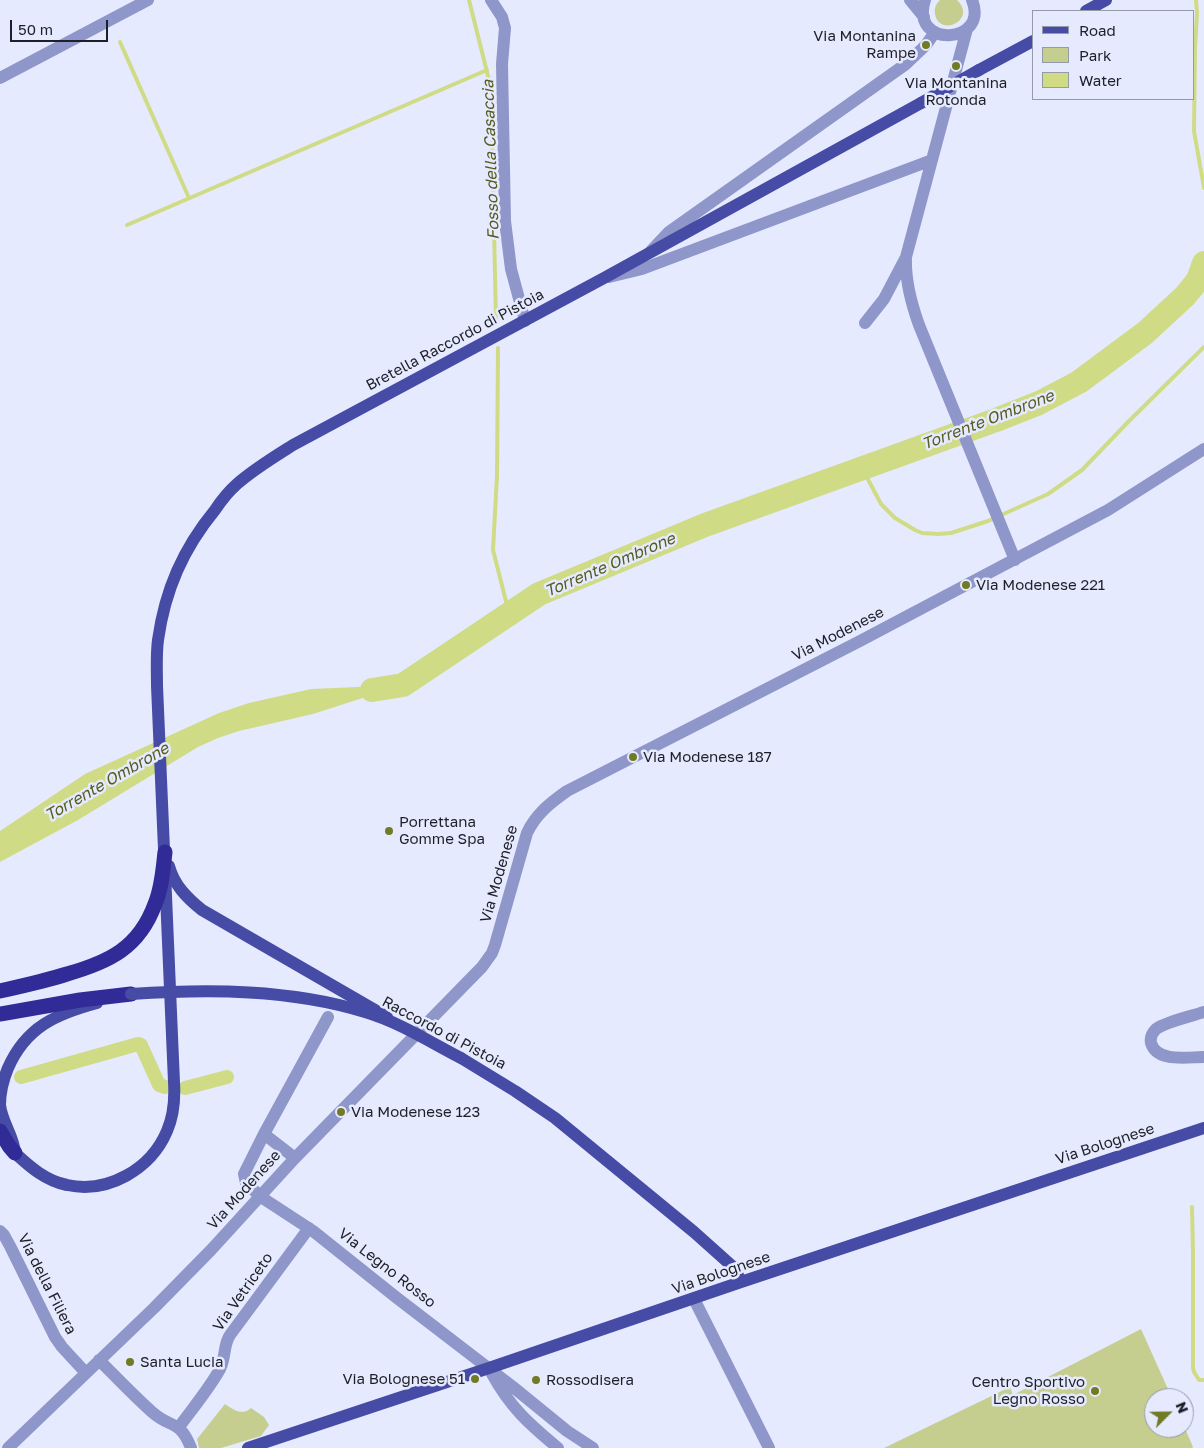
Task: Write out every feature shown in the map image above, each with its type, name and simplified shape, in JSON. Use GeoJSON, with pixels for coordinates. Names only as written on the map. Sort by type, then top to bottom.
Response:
{"type":"FeatureCollection","features":[{"type":"Feature","properties":{"kind":"highway"},"geometry":{"type":"LineString","coordinates":[[0,991],[92,967],[121,952],[144,928],[153,911],[160,888],[165,852]]}},
{"type":"Feature","properties":{"kind":"highway","name":"Raccordo di Pistoia"},"geometry":{"type":"LineString","coordinates":[[0,1014],[80,1000],[131,994]]}},
{"type":"Feature","properties":{"kind":"highway"},"geometry":{"type":"LineString","coordinates":[[0,1131],[6,1143],[16,1153]]}},
{"type":"Feature","properties":{"kind":"main road"},"geometry":{"type":"LineString","coordinates":[[1088,10],[1106,0]]}},
{"type":"Feature","properties":{"kind":"main road","name":"Bretella Raccordo di Pistoia"},"geometry":{"type":"LineString","coordinates":[[165,852],[158,686],[158,643],[165,605],[173,580],[194,537],[237,484],[293,445],[604,278],[1032,42]]}},
{"type":"Feature","properties":{"kind":"main road"},"geometry":{"type":"LineString","coordinates":[[165,852],[171,874],[186,896],[208,915],[381,1012],[404,1028]]}},
{"type":"Feature","properties":{"kind":"main road"},"geometry":{"type":"LineString","coordinates":[[131,994],[78,1008],[50,1020],[36,1029],[16,1052],[4,1076],[0,1096],[2,1117],[15,1146],[16,1153],[34,1170],[54,1181],[76,1187],[95,1186],[116,1180],[145,1163],[154,1153],[168,1130],[175,1100],[165,852]]}},
{"type":"Feature","properties":{"kind":"main road","name":"Raccordo di Pistoia"},"geometry":{"type":"LineString","coordinates":[[131,994],[213,991],[301,998],[365,1012],[404,1028],[460,1058],[555,1118],[694,1232],[732,1266],[741,1282]]}},
{"type":"Feature","properties":{"kind":"main road","name":"Via Bolognese"},"geometry":{"type":"LineString","coordinates":[[248,1448],[1204,1128]]}},
{"type":"Feature","properties":{"kind":"street"},"geometry":{"type":"LineString","coordinates":[[0,78],[148,0]]}},
{"type":"Feature","properties":{"kind":"street"},"geometry":{"type":"LineString","coordinates":[[491,0],[502,17],[505,28],[502,64],[505,221],[511,269],[525,321]]}},
{"type":"Feature","properties":{"kind":"street"},"geometry":{"type":"LineString","coordinates":[[910,0],[929,26],[942,34],[958,58]]}},
{"type":"Feature","properties":{"kind":"street"},"geometry":{"type":"LineString","coordinates":[[924,18],[925,0]]}},
{"type":"Feature","properties":{"kind":"street"},"geometry":{"type":"LineString","coordinates":[[973,1],[974,15],[967,29],[958,58],[906,257],[905,268],[908,288],[919,325],[1015,560]]}},
{"type":"Feature","properties":{"kind":"street"},"geometry":{"type":"LineString","coordinates":[[650,252],[669,232],[906,64],[926,45],[942,34],[956,35],[967,29]]}},
{"type":"Feature","properties":{"kind":"street"},"geometry":{"type":"LineString","coordinates":[[604,278],[642,269],[932,160]]}},
{"type":"Feature","properties":{"kind":"street"},"geometry":{"type":"LineString","coordinates":[[865,323],[884,299],[906,257]]}},
{"type":"Feature","properties":{"kind":"street","name":"Via Modenese"},"geometry":{"type":"LineString","coordinates":[[8,1448],[192,1270],[295,1158],[487,961],[495,945],[526,833],[536,817],[549,803],[567,791],[1015,560],[1108,510],[1204,448]]}},
{"type":"Feature","properties":{"kind":"street"},"geometry":{"type":"LineString","coordinates":[[1204,1012],[1157,1029],[1152,1035],[1151,1042],[1155,1050],[1163,1056],[1204,1057]]}},
{"type":"Feature","properties":{"kind":"street"},"geometry":{"type":"LineString","coordinates":[[295,1158],[264,1134],[328,1017]]}},
{"type":"Feature","properties":{"kind":"street","name":"Via Legno Rosso"},"geometry":{"type":"LineString","coordinates":[[264,1134],[244,1177],[248,1185],[261,1197],[309,1228],[567,1431],[593,1448]]}},
{"type":"Feature","properties":{"kind":"street","name":"Via Vetriceto"},"geometry":{"type":"LineString","coordinates":[[179,1427],[220,1369],[226,1342],[230,1334],[309,1228]]}},
{"type":"Feature","properties":{"kind":"street","name":"Via della Filiera"},"geometry":{"type":"LineString","coordinates":[[0,1231],[10,1246],[58,1342],[86,1373]]}},
{"type":"Feature","properties":{"kind":"street"},"geometry":{"type":"LineString","coordinates":[[694,1299],[769,1448]]}},
{"type":"Feature","properties":{"kind":"street"},"geometry":{"type":"LineString","coordinates":[[99,1360],[154,1414],[179,1427],[191,1448]]}},
{"type":"Feature","properties":{"kind":"street"},"geometry":{"type":"LineString","coordinates":[[489,1368],[513,1406],[558,1448]]}},
{"type":"Feature","properties":{"kind":"green space"},"geometry":{"type":"Polygon","coordinates":[[[940,0],[957,0],[962,7],[963,14],[960,20],[949,25],[943,25],[938,21],[935,10],[940,0]]]}},
{"type":"Feature","properties":{"kind":"green space","name":"Centro Sportivo Legno Rosso"},"geometry":{"type":"Polygon","coordinates":[[[1141,1329],[1168,1388],[1144,1388],[1144,1438],[1189,1438],[1193,1447],[884,1448],[1010,1387],[1013,1395],[1141,1329]]]}},
{"type":"Feature","properties":{"kind":"green space"},"geometry":{"type":"Polygon","coordinates":[[[225,1404],[241,1412],[251,1408],[264,1417],[269,1425],[261,1436],[221,1448],[199,1448],[197,1439],[225,1404]]]}},
{"type":"Feature","properties":{"kind":"water"},"geometry":{"type":"Polygon","coordinates":[[[403,685],[313,714],[239,731],[218,738],[198,747],[78,820],[0,862],[0,831],[85,774],[219,713],[249,703],[311,689],[403,685]]]}},
{"type":"Feature","properties":{"kind":"waterway","name":"Fosso della Casaccia"},"geometry":{"type":"LineString","coordinates":[[469,0],[491,88],[496,322]]}},
{"type":"Feature","properties":{"kind":"waterway"},"geometry":{"type":"LineString","coordinates":[[1196,0],[1194,131],[1204,188]]}},
{"type":"Feature","properties":{"kind":"waterway"},"geometry":{"type":"LineString","coordinates":[[120,42],[189,198]]}},
{"type":"Feature","properties":{"kind":"waterway"},"geometry":{"type":"LineString","coordinates":[[127,225],[487,70]]}},
{"type":"Feature","properties":{"kind":"waterway","name":"Torrente Ombrone"},"geometry":{"type":"LineString","coordinates":[[372,690],[403,685],[539,594],[705,525],[1039,403],[1079,382],[1145,333],[1185,296],[1198,280],[1204,263]]}},
{"type":"Feature","properties":{"kind":"waterway"},"geometry":{"type":"LineString","coordinates":[[862,468],[881,504],[895,518],[922,533],[951,533],[988,521],[1048,494],[1082,470],[1204,347]]}},
{"type":"Feature","properties":{"kind":"waterway","name":"Fosso della Casaccia"},"geometry":{"type":"LineString","coordinates":[[498,348],[497,475],[493,550],[509,613]]}},
{"type":"Feature","properties":{"kind":"waterway"},"geometry":{"type":"LineString","coordinates":[[21,1077],[138,1044],[141,1045],[159,1085],[165,1087]]}},
{"type":"Feature","properties":{"kind":"waterway"},"geometry":{"type":"LineString","coordinates":[[185,1088],[227,1077]]}},
{"type":"Feature","properties":{"kind":"waterway"},"geometry":{"type":"LineString","coordinates":[[1192,1207],[1193,1368],[1199,1380],[1204,1380]]}},
{"type":"Feature","properties":{"kind":"place","name":"Via Montanina Rampe"},"geometry":{"type":"Point","coordinates":[926,45]}},
{"type":"Feature","properties":{"kind":"place","name":"Via Montanina Rotonda"},"geometry":{"type":"Point","coordinates":[956,66]}},
{"type":"Feature","properties":{"kind":"place","name":"Via Modenese 221"},"geometry":{"type":"Point","coordinates":[966,585]}},
{"type":"Feature","properties":{"kind":"place","name":"Via Modenese 187"},"geometry":{"type":"Point","coordinates":[633,757]}},
{"type":"Feature","properties":{"kind":"place","name":"Porrettana Gomme Spa"},"geometry":{"type":"Point","coordinates":[389,831]}},
{"type":"Feature","properties":{"kind":"place","name":"Via Modenese 123"},"geometry":{"type":"Point","coordinates":[341,1112]}},
{"type":"Feature","properties":{"kind":"place","name":"Santa Lucia"},"geometry":{"type":"Point","coordinates":[130,1362]}},
{"type":"Feature","properties":{"kind":"place","name":"Via Bolognese 51"},"geometry":{"type":"Point","coordinates":[475,1379]}},
{"type":"Feature","properties":{"kind":"place","name":"Rossodisera"},"geometry":{"type":"Point","coordinates":[536,1380]}},
{"type":"Feature","properties":{"kind":"place","name":"Centro Sportivo Legno Rosso"},"geometry":{"type":"Point","coordinates":[1095,1391]}}]}
